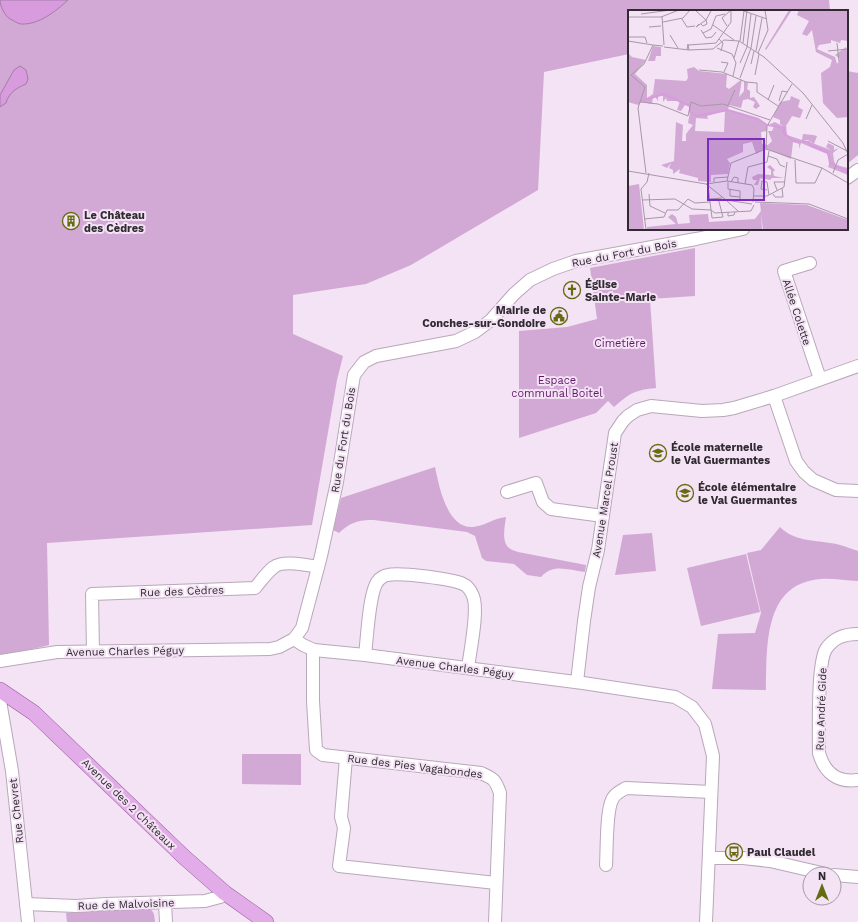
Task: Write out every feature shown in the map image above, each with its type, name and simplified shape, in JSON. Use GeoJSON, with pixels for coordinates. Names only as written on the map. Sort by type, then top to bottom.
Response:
{"type":"FeatureCollection","features":[{"type":"Feature","properties":{"kind":"main road","name":"Avenue des 2 Châteaux"},"geometry":{"type":"LineString","coordinates":[[0,690],[34,712],[172,846],[225,893],[263,920],[276,922]]}},
{"type":"Feature","properties":{"kind":"street"},"geometry":{"type":"LineString","coordinates":[[848,177],[858,170]]}},
{"type":"Feature","properties":{"kind":"street","name":"Rue du Fort du Bois"},"geometry":{"type":"LineString","coordinates":[[294,639],[302,628],[318,567],[337,482],[354,375],[364,362],[376,356],[456,341],[475,332],[491,320],[514,294],[530,280],[553,269],[576,261],[738,230]]}},
{"type":"Feature","properties":{"kind":"street","name":"Allée Colette"},"geometry":{"type":"LineString","coordinates":[[810,263],[784,272],[820,379]]}},
{"type":"Feature","properties":{"kind":"street","name":"Avenue Marcel Proust"},"geometry":{"type":"LineString","coordinates":[[577,682],[589,587],[598,550],[616,433],[623,421],[637,410],[651,406],[702,411],[723,410],[774,396],[858,366]]}},
{"type":"Feature","properties":{"kind":"street"},"geometry":{"type":"LineString","coordinates":[[774,396],[796,461],[804,472],[813,480],[836,490],[858,491]]}},
{"type":"Feature","properties":{"kind":"street"},"geometry":{"type":"LineString","coordinates":[[507,492],[536,483],[543,502],[551,509],[603,516]]}},
{"type":"Feature","properties":{"kind":"street","name":"Rue des Cèdres"},"geometry":{"type":"LineString","coordinates":[[93,650],[92,594],[255,588],[272,568],[278,565],[308,565],[318,567]]}},
{"type":"Feature","properties":{"kind":"street"},"geometry":{"type":"LineString","coordinates":[[365,655],[373,590],[378,580],[387,575],[402,574],[457,581],[465,585],[470,590],[474,597],[474,613],[468,668]]}},
{"type":"Feature","properties":{"kind":"street","name":"Rue André Gide"},"geometry":{"type":"LineString","coordinates":[[858,634],[846,634],[835,638],[826,649],[821,666],[819,753],[821,762],[826,770],[834,776],[851,781],[858,780]]}},
{"type":"Feature","properties":{"kind":"street","name":"Avenue Charles Péguy"},"geometry":{"type":"LineString","coordinates":[[0,661],[57,652],[93,650],[270,649],[280,647],[294,639],[314,650],[577,682],[675,697],[692,707],[705,724],[713,756],[706,922]]}},
{"type":"Feature","properties":{"kind":"street","name":"Rue des Pies Vagabondes"},"geometry":{"type":"LineString","coordinates":[[314,650],[313,702],[316,750],[323,755],[481,773],[493,778],[496,782],[500,793],[495,922]]}},
{"type":"Feature","properties":{"kind":"street","name":"Rue Chevret"},"geometry":{"type":"LineString","coordinates":[[0,701],[12,771],[28,922]]}},
{"type":"Feature","properties":{"kind":"street"},"geometry":{"type":"LineString","coordinates":[[346,758],[341,817],[344,828],[339,866],[496,884]]}},
{"type":"Feature","properties":{"kind":"street"},"geometry":{"type":"LineString","coordinates":[[606,865],[609,810],[612,799],[617,793],[626,788],[711,792]]}},
{"type":"Feature","properties":{"kind":"street"},"geometry":{"type":"LineString","coordinates":[[709,858],[742,858],[770,861],[802,868]]}},
{"type":"Feature","properties":{"kind":"street"},"geometry":{"type":"LineString","coordinates":[[842,876],[858,877]]}},
{"type":"Feature","properties":{"kind":"street","name":"Rue de Malvoisine"},"geometry":{"type":"LineString","coordinates":[[26,904],[76,906],[205,902],[220,897],[225,893]]}},
{"type":"Feature","properties":{"kind":"street"},"geometry":{"type":"LineString","coordinates":[[165,903],[166,922]]}},
{"type":"Feature","properties":{"kind":"green space"},"geometry":{"type":"Polygon","coordinates":[[[0,0],[829,0],[830,10],[628,10],[628,54],[544,72],[538,190],[411,265],[366,284],[293,295],[293,334],[343,356],[337,380],[312,525],[47,543],[49,645],[0,657],[0,0]]]}},
{"type":"Feature","properties":{"kind":"green space"},"geometry":{"type":"Polygon","coordinates":[[[848,71],[858,73],[858,155],[848,163],[848,71]]]}},
{"type":"Feature","properties":{"kind":"green space"},"geometry":{"type":"Polygon","coordinates":[[[695,248],[695,296],[650,299],[656,388],[633,393],[624,398],[614,407],[608,401],[596,413],[519,438],[519,331],[567,327],[597,319],[590,268],[695,248]]]}},
{"type":"Feature","properties":{"kind":"green space"},"geometry":{"type":"Polygon","coordinates":[[[435,467],[446,505],[457,521],[464,526],[473,527],[506,517],[504,537],[510,549],[518,552],[586,565],[585,572],[561,568],[551,570],[541,577],[527,575],[514,564],[486,561],[482,558],[475,536],[467,532],[374,520],[355,522],[347,526],[339,533],[333,530],[341,498],[435,467]]]}},
{"type":"Feature","properties":{"kind":"green space"},"geometry":{"type":"Polygon","coordinates":[[[780,527],[785,532],[797,537],[837,544],[858,551],[858,581],[821,579],[802,583],[788,592],[778,605],[772,620],[767,655],[766,690],[712,689],[718,634],[755,633],[761,613],[747,553],[761,550],[780,527]]]}},
{"type":"Feature","properties":{"kind":"green space"},"geometry":{"type":"Polygon","coordinates":[[[652,533],[656,571],[615,575],[623,535],[652,533]]]}},
{"type":"Feature","properties":{"kind":"green space"},"geometry":{"type":"Polygon","coordinates":[[[746,554],[760,612],[701,626],[687,568],[746,554]]]}},
{"type":"Feature","properties":{"kind":"green space"},"geometry":{"type":"Polygon","coordinates":[[[242,754],[301,754],[301,785],[242,784],[242,754]]]}},
{"type":"Feature","properties":{"kind":"green space"},"geometry":{"type":"Polygon","coordinates":[[[108,909],[151,909],[154,914],[155,922],[67,922],[66,913],[108,909]]]}},
{"type":"Feature","properties":{"kind":"shaded area"},"geometry":{"type":"Polygon","coordinates":[[[0,0],[68,0],[53,13],[41,20],[28,24],[21,24],[6,16],[0,0]]]}},
{"type":"Feature","properties":{"kind":"shaded area"},"geometry":{"type":"Polygon","coordinates":[[[20,66],[26,70],[28,79],[26,84],[14,91],[7,99],[6,103],[0,107],[0,95],[14,70],[20,66]]]}},
{"type":"Feature","properties":{"kind":"place","name":"Le Château des Cèdres"},"geometry":{"type":"Point","coordinates":[71,221]}},
{"type":"Feature","properties":{"kind":"place","name":"Église Sainte-Marie"},"geometry":{"type":"Point","coordinates":[572,290]}},
{"type":"Feature","properties":{"kind":"place","name":"Mairie de Conches-sur-Gondoire"},"geometry":{"type":"Point","coordinates":[559,316]}},
{"type":"Feature","properties":{"kind":"place","name":"École maternelle le Val Guermantes"},"geometry":{"type":"Point","coordinates":[658,453]}},
{"type":"Feature","properties":{"kind":"place","name":"École élémentaire le Val Guermantes"},"geometry":{"type":"Point","coordinates":[685,493]}},
{"type":"Feature","properties":{"kind":"place","name":"Paul Claudel"},"geometry":{"type":"Point","coordinates":[734,852]}},
{"type":"Feature","properties":{"kind":"park label","name":"Cimetière"},"geometry":{"type":"Point","coordinates":[620,343]}},
{"type":"Feature","properties":{"kind":"park label","name":"Espace communal Boitel"},"geometry":{"type":"Point","coordinates":[557,386]}}]}
